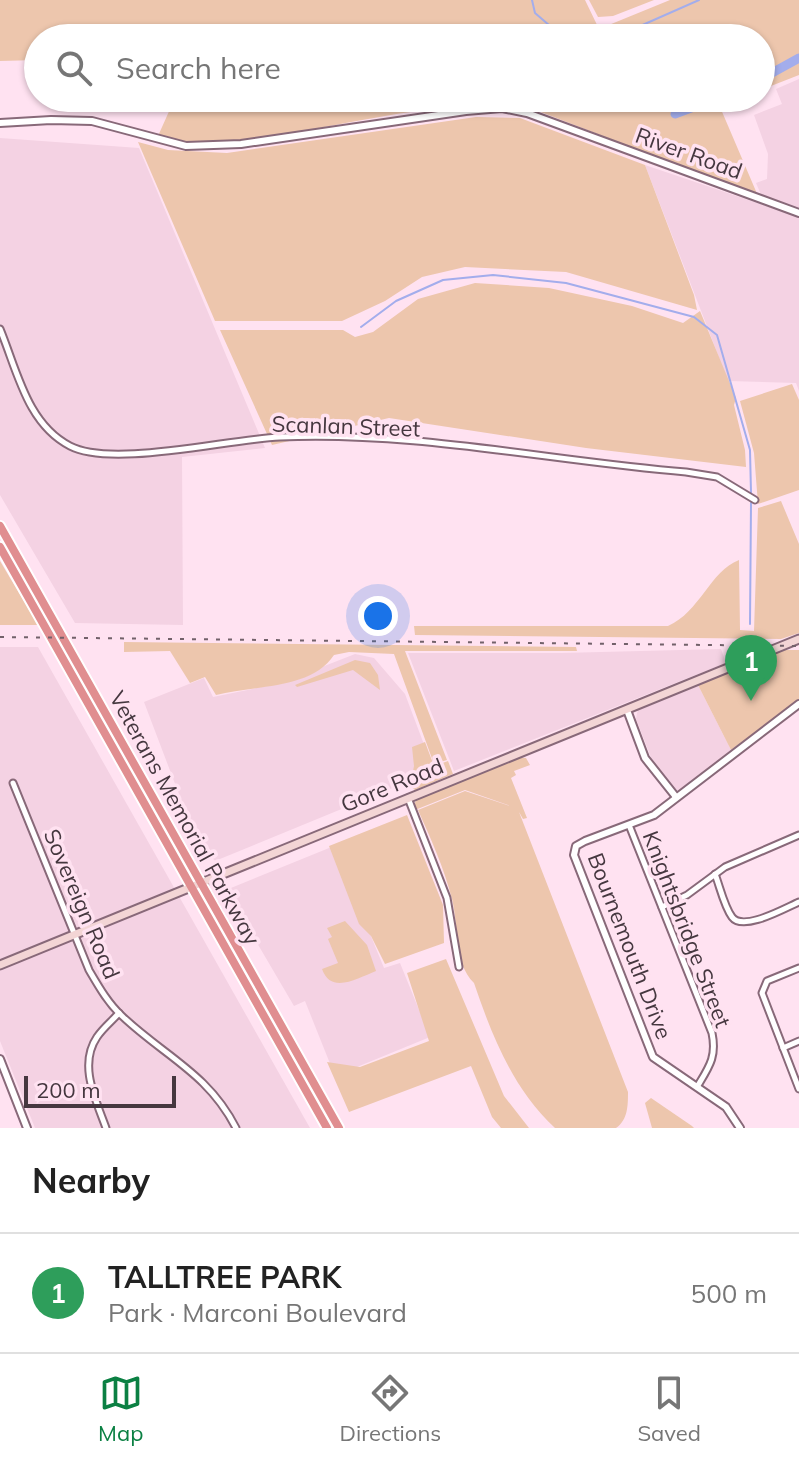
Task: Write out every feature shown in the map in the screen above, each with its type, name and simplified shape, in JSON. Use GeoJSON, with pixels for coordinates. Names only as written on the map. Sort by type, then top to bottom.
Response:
{"type":"FeatureCollection","features":[{"type":"Feature","properties":{"kind":"highway","name":"Veterans Memorial Parkway"},"geometry":{"type":"LineString","coordinates":[[0,526],[327,1128]]}},
{"type":"Feature","properties":{"kind":"highway","name":"Veterans Memorial Parkway"},"geometry":{"type":"LineString","coordinates":[[0,547],[339,1128]]}},
{"type":"Feature","properties":{"kind":"main road","name":"Gore Road"},"geometry":{"type":"LineString","coordinates":[[0,965],[799,639]]}},
{"type":"Feature","properties":{"kind":"street","name":"River Road"},"geometry":{"type":"LineString","coordinates":[[0,123],[92,121],[186,146],[241,144],[459,112]]}},
{"type":"Feature","properties":{"kind":"street","name":"River Road"},"geometry":{"type":"LineString","coordinates":[[522,112],[799,213]]}},
{"type":"Feature","properties":{"kind":"street","name":"Scanlan Street"},"geometry":{"type":"LineString","coordinates":[[0,329],[31,408],[42,425],[67,445],[90,454],[147,452],[280,437],[356,438],[686,472],[717,477],[755,500]]}},
{"type":"Feature","properties":{"kind":"street","name":"Bournemouth Drive"},"geometry":{"type":"LineString","coordinates":[[740,1128],[726,1107],[664,1067],[647,1046],[574,855],[576,846],[585,841],[654,815],[799,704]]}},
{"type":"Feature","properties":{"kind":"street"},"geometry":{"type":"LineString","coordinates":[[627,710],[645,758],[676,797]]}},
{"type":"Feature","properties":{"kind":"street","name":"Sovereign Road"},"geometry":{"type":"LineString","coordinates":[[13,783],[89,970],[104,995],[119,1013],[206,1083],[236,1128]]}},
{"type":"Feature","properties":{"kind":"street"},"geometry":{"type":"LineString","coordinates":[[407,797],[447,898],[459,967]]}},
{"type":"Feature","properties":{"kind":"street","name":"Knightsbridge Street"},"geometry":{"type":"LineString","coordinates":[[629,825],[712,1033],[715,1048],[711,1064],[697,1087]]}},
{"type":"Feature","properties":{"kind":"street"},"geometry":{"type":"LineString","coordinates":[[662,907],[687,895],[715,874],[799,835]]}},
{"type":"Feature","properties":{"kind":"street"},"geometry":{"type":"LineString","coordinates":[[715,874],[731,916],[736,921],[753,921],[799,902]]}},
{"type":"Feature","properties":{"kind":"street"},"geometry":{"type":"LineString","coordinates":[[799,968],[773,978],[763,988],[763,998],[799,1089]]}},
{"type":"Feature","properties":{"kind":"street"},"geometry":{"type":"LineString","coordinates":[[106,1128],[94,1096],[88,1067],[97,1037],[119,1013]]}},
{"type":"Feature","properties":{"kind":"street"},"geometry":{"type":"LineString","coordinates":[[783,1048],[799,1041]]}},
{"type":"Feature","properties":{"kind":"street"},"geometry":{"type":"LineString","coordinates":[[0,1059],[27,1128]]}},
{"type":"Feature","properties":{"kind":"shaded area"},"geometry":{"type":"Polygon","coordinates":[[[0,0],[585,0],[597,24],[24,24],[24,60],[0,61],[0,0]]]}},
{"type":"Feature","properties":{"kind":"shaded area"},"geometry":{"type":"Polygon","coordinates":[[[589,0],[654,0],[613,16],[598,17],[589,0]]]}},
{"type":"Feature","properties":{"kind":"shaded area"},"geometry":{"type":"Polygon","coordinates":[[[670,0],[799,0],[799,75],[775,84],[775,24],[611,24],[670,0]]]}},
{"type":"Feature","properties":{"kind":"shaded area"},"geometry":{"type":"Polygon","coordinates":[[[799,79],[799,210],[762,197],[756,183],[767,179],[768,154],[754,115],[775,112],[775,107],[782,104],[776,89],[799,79]]]}},
{"type":"Feature","properties":{"kind":"shaded area"},"geometry":{"type":"Polygon","coordinates":[[[169,112],[413,112],[238,140],[190,142],[158,136],[169,112]]]}},
{"type":"Feature","properties":{"kind":"shaded area"},"geometry":{"type":"Polygon","coordinates":[[[541,112],[722,112],[758,196],[541,112]]]}},
{"type":"Feature","properties":{"kind":"shaded area"},"geometry":{"type":"Polygon","coordinates":[[[476,117],[520,118],[645,165],[697,310],[566,272],[465,267],[422,277],[385,301],[342,321],[215,321],[138,142],[168,150],[227,153],[476,117]]]}},
{"type":"Feature","properties":{"kind":"shaded area"},"geometry":{"type":"Polygon","coordinates":[[[0,138],[139,148],[265,448],[182,457],[183,625],[75,623],[0,495],[0,138]]]}},
{"type":"Feature","properties":{"kind":"shaded area"},"geometry":{"type":"Polygon","coordinates":[[[645,165],[799,217],[799,391],[796,383],[728,381],[645,165]]]}},
{"type":"Feature","properties":{"kind":"shaded area"},"geometry":{"type":"Polygon","coordinates":[[[475,283],[549,288],[632,306],[683,323],[700,311],[736,398],[734,405],[746,467],[586,448],[389,418],[272,445],[220,330],[343,330],[355,337],[373,332],[418,299],[475,283]]]}},
{"type":"Feature","properties":{"kind":"shaded area"},"geometry":{"type":"Polygon","coordinates":[[[792,384],[799,400],[799,490],[758,504],[754,453],[740,401],[792,384]]]}},
{"type":"Feature","properties":{"kind":"shaded area"},"geometry":{"type":"Polygon","coordinates":[[[781,501],[799,544],[799,633],[781,639],[415,635],[414,626],[668,626],[689,611],[720,573],[739,560],[740,630],[754,631],[758,508],[781,501]]]}},
{"type":"Feature","properties":{"kind":"shaded area"},"geometry":{"type":"Polygon","coordinates":[[[0,561],[38,625],[0,625],[0,561]]]}},
{"type":"Feature","properties":{"kind":"shaded area"},"geometry":{"type":"Polygon","coordinates":[[[124,642],[576,647],[577,651],[405,651],[447,760],[434,764],[394,654],[349,652],[334,655],[311,675],[280,684],[216,695],[205,677],[190,683],[170,651],[124,652],[124,642]]]}},
{"type":"Feature","properties":{"kind":"shaded area"},"geometry":{"type":"Polygon","coordinates":[[[0,647],[38,647],[310,1128],[35,1128],[0,1041],[0,647]]]}},
{"type":"Feature","properties":{"kind":"shaded area"},"geometry":{"type":"Polygon","coordinates":[[[721,649],[726,663],[454,771],[408,653],[561,653],[721,649]]]}},
{"type":"Feature","properties":{"kind":"shaded area"},"geometry":{"type":"Polygon","coordinates":[[[780,650],[799,650],[799,700],[731,750],[698,685],[780,650]]]}},
{"type":"Feature","properties":{"kind":"shaded area"},"geometry":{"type":"Polygon","coordinates":[[[355,654],[374,658],[405,694],[434,771],[215,861],[196,839],[144,702],[204,678],[213,697],[281,683],[355,654]]]}},
{"type":"Feature","properties":{"kind":"shaded area"},"geometry":{"type":"Polygon","coordinates":[[[355,660],[370,663],[378,675],[380,690],[353,670],[297,687],[295,685],[355,660]]]}},
{"type":"Feature","properties":{"kind":"shaded area"},"geometry":{"type":"Polygon","coordinates":[[[698,685],[731,750],[677,790],[652,760],[636,719],[637,713],[698,685]]]}},
{"type":"Feature","properties":{"kind":"shaded area"},"geometry":{"type":"Polygon","coordinates":[[[425,742],[434,766],[448,761],[453,774],[415,790],[410,786],[414,766],[412,747],[425,742]]]}},
{"type":"Feature","properties":{"kind":"shaded area"},"geometry":{"type":"Polygon","coordinates":[[[518,757],[526,758],[530,765],[514,771],[516,775],[511,778],[527,818],[523,819],[519,812],[628,1092],[625,1117],[616,1128],[555,1128],[516,1079],[496,1042],[474,983],[463,965],[449,887],[418,810],[465,791],[519,809],[465,790],[415,810],[417,798],[518,757]]]}},
{"type":"Feature","properties":{"kind":"shaded area"},"geometry":{"type":"Polygon","coordinates":[[[407,815],[443,905],[444,943],[385,964],[371,936],[359,924],[329,846],[407,815]]]}},
{"type":"Feature","properties":{"kind":"shaded area"},"geometry":{"type":"Polygon","coordinates":[[[334,846],[384,968],[400,963],[430,1037],[335,1076],[305,1001],[294,1006],[226,890],[334,846]]]}},
{"type":"Feature","properties":{"kind":"shaded area"},"geometry":{"type":"Polygon","coordinates":[[[345,921],[367,945],[376,971],[338,983],[326,977],[322,969],[338,963],[327,928],[345,921]]]}},
{"type":"Feature","properties":{"kind":"shaded area"},"geometry":{"type":"Polygon","coordinates":[[[446,959],[504,1096],[529,1128],[501,1128],[492,1117],[471,1066],[349,1112],[327,1062],[360,1067],[429,1041],[407,973],[446,959]]]}},
{"type":"Feature","properties":{"kind":"shaded area"},"geometry":{"type":"Polygon","coordinates":[[[651,1098],[694,1128],[652,1128],[645,1103],[651,1098]]]}},
{"type":"Feature","properties":{"kind":"waterway"},"geometry":{"type":"LineString","coordinates":[[532,0],[535,13],[548,24]]}},
{"type":"Feature","properties":{"kind":"waterway"},"geometry":{"type":"LineString","coordinates":[[645,24],[699,0]]}},
{"type":"Feature","properties":{"kind":"waterway"},"geometry":{"type":"LineString","coordinates":[[775,71],[799,58]]}},
{"type":"Feature","properties":{"kind":"waterway"},"geometry":{"type":"LineString","coordinates":[[675,114],[680,112]]}},
{"type":"Feature","properties":{"kind":"waterway"},"geometry":{"type":"LineString","coordinates":[[361,327],[396,301],[443,280],[493,275],[566,283],[694,317],[717,335],[750,450],[751,493]]}},
{"type":"Feature","properties":{"kind":"waterway"},"geometry":{"type":"LineString","coordinates":[[750,624],[751,503]]}},
{"type":"Feature","properties":{"kind":"railway"},"geometry":{"type":"LineString","coordinates":[[0,637],[799,646]]}},
{"type":"Feature","properties":{"kind":"place","name":"TALLTREE PARK"},"geometry":{"type":"Point","coordinates":[751,701]}}]}
